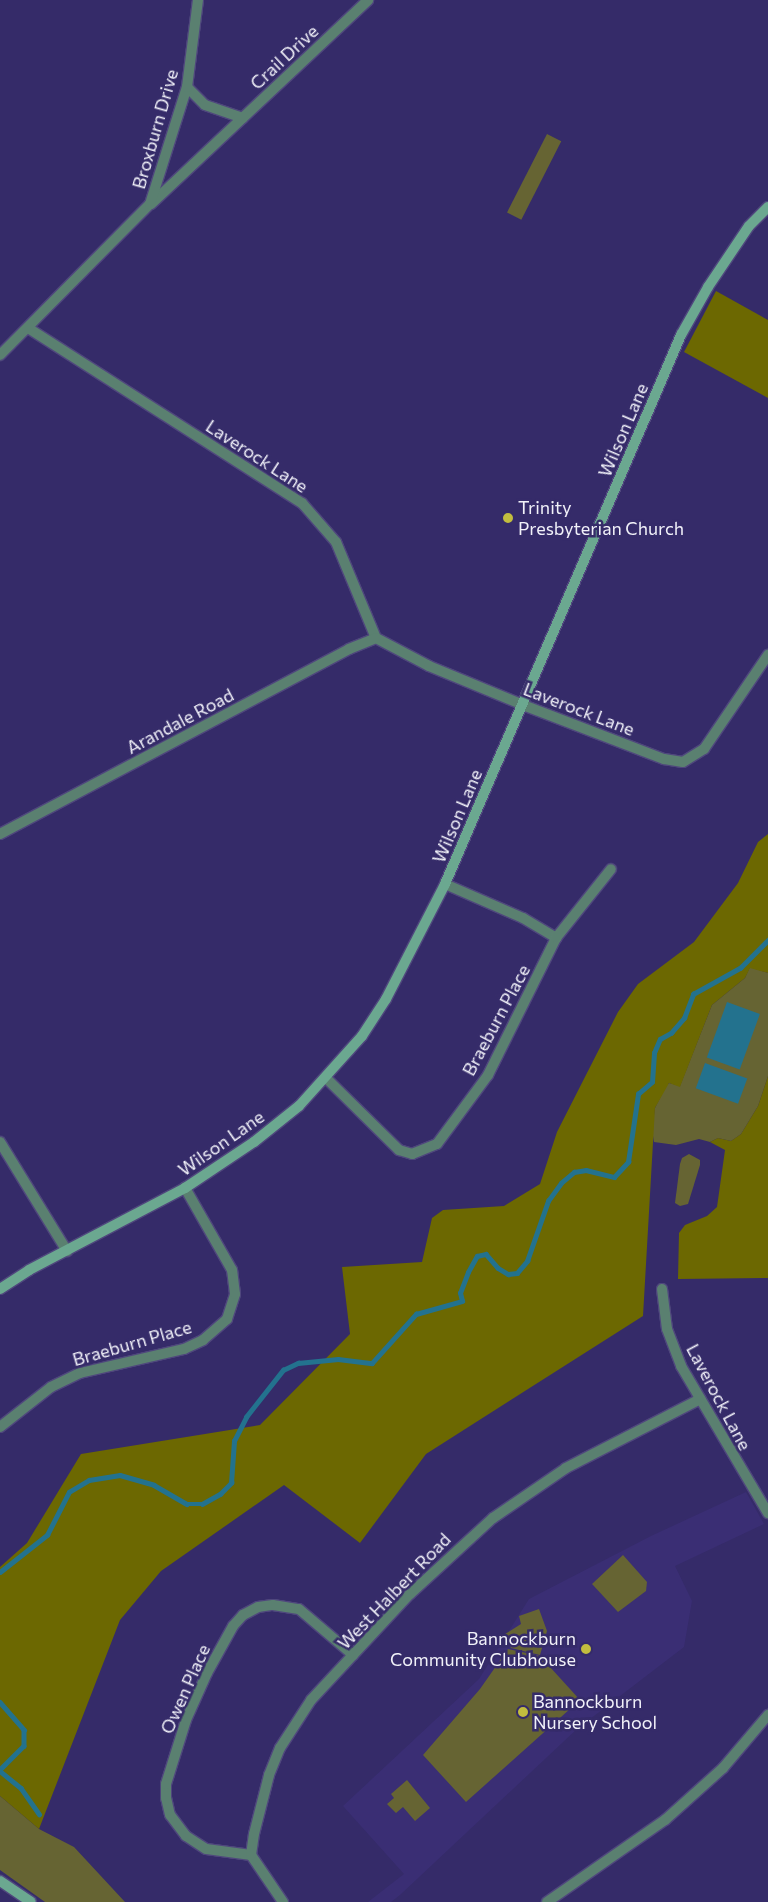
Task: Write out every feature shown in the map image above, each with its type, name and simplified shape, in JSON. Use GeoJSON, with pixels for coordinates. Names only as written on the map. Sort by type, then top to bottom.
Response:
{"type":"FeatureCollection","features":[{"type":"Feature","properties":{"kind":"main road","name":"Wilson Lane"},"geometry":{"type":"LineString","coordinates":[[0,1289],[185,1188],[254,1142],[299,1106],[362,1036],[386,999],[445,884],[684,329],[744,234],[768,207]]}},
{"type":"Feature","properties":{"kind":"main road"},"geometry":{"type":"LineString","coordinates":[[0,1881],[31,1902]]}},
{"type":"Feature","properties":{"kind":"street","name":"Broxburn Drive"},"geometry":{"type":"LineString","coordinates":[[0,355],[150,204],[187,87],[198,0]]}},
{"type":"Feature","properties":{"kind":"street","name":"Crail Drive"},"geometry":{"type":"LineString","coordinates":[[150,204],[368,0]]}},
{"type":"Feature","properties":{"kind":"street"},"geometry":{"type":"LineString","coordinates":[[187,87],[205,104],[223,114],[243,118]]}},
{"type":"Feature","properties":{"kind":"street","name":"Laverock Lane"},"geometry":{"type":"LineString","coordinates":[[28,328],[302,503],[336,542],[376,638],[429,666],[522,705],[664,759],[683,762],[704,750],[768,656]]}},
{"type":"Feature","properties":{"kind":"street","name":"Arandale Road"},"geometry":{"type":"LineString","coordinates":[[0,834],[349,649],[376,638]]}},
{"type":"Feature","properties":{"kind":"street","name":"Braeburn Place"},"geometry":{"type":"LineString","coordinates":[[326,1078],[399,1150],[412,1154],[425,1152],[437,1144],[488,1075],[556,938],[611,869]]}},
{"type":"Feature","properties":{"kind":"street"},"geometry":{"type":"LineString","coordinates":[[445,884],[523,918],[556,938]]}},
{"type":"Feature","properties":{"kind":"street"},"geometry":{"type":"LineString","coordinates":[[0,1142],[67,1251]]}},
{"type":"Feature","properties":{"kind":"street","name":"Braeburn Place"},"geometry":{"type":"LineString","coordinates":[[0,1427],[51,1386],[80,1372],[184,1348],[203,1340],[227,1319],[235,1294],[232,1270],[185,1188]]}},
{"type":"Feature","properties":{"kind":"street","name":"Laverock Lane"},"geometry":{"type":"LineString","coordinates":[[662,1289],[667,1329],[681,1366],[768,1513]]}},
{"type":"Feature","properties":{"kind":"street","name":"West Halbert Road"},"geometry":{"type":"LineString","coordinates":[[252,1854],[258,1812],[280,1748],[311,1700],[448,1557],[516,1501],[566,1468],[700,1399]]}},
{"type":"Feature","properties":{"kind":"street","name":"Owen Place"},"geometry":{"type":"LineString","coordinates":[[252,1854],[206,1849],[186,1836],[170,1815],[166,1798],[166,1784],[186,1720],[207,1673],[233,1626],[243,1615],[273,1605],[300,1609],[354,1655]]}},
{"type":"Feature","properties":{"kind":"street"},"geometry":{"type":"LineString","coordinates":[[547,1902],[665,1820],[723,1768],[768,1715]]}},
{"type":"Feature","properties":{"kind":"street"},"geometry":{"type":"LineString","coordinates":[[252,1854],[283,1902]]}},
{"type":"Feature","properties":{"kind":"shaded area"},"geometry":{"type":"Polygon","coordinates":[[[547,134],[561,141],[521,220],[507,212],[547,134]]]}},
{"type":"Feature","properties":{"kind":"shaded area"},"geometry":{"type":"Polygon","coordinates":[[[716,291],[768,320],[768,398],[684,352],[716,291]]]}},
{"type":"Feature","properties":{"kind":"shaded area"},"geometry":{"type":"Polygon","coordinates":[[[768,834],[768,973],[750,968],[745,978],[712,1005],[680,1087],[669,1083],[655,1108],[643,1316],[426,1454],[360,1543],[284,1485],[161,1571],[120,1620],[39,1829],[0,1796],[0,1567],[27,1543],[81,1454],[260,1425],[350,1334],[342,1267],[422,1262],[432,1218],[443,1210],[504,1206],[540,1184],[557,1132],[618,1012],[638,984],[694,942],[738,883],[758,842],[768,834]]]}},
{"type":"Feature","properties":{"kind":"shaded area"},"geometry":{"type":"Polygon","coordinates":[[[750,967],[768,973],[768,1076],[758,1106],[741,1134],[731,1141],[718,1138],[710,1142],[699,1139],[676,1145],[654,1142],[652,1130],[655,1108],[666,1086],[669,1083],[680,1086],[712,1005],[745,978],[750,967]]]}},
{"type":"Feature","properties":{"kind":"shaded area"},"geometry":{"type":"Polygon","coordinates":[[[768,1076],[768,1278],[678,1279],[679,1233],[685,1225],[707,1216],[717,1207],[725,1150],[710,1142],[718,1138],[731,1141],[741,1134],[758,1106],[768,1076]]]}},
{"type":"Feature","properties":{"kind":"shaded area"},"geometry":{"type":"Polygon","coordinates":[[[689,1154],[700,1160],[700,1165],[688,1204],[680,1206],[675,1203],[680,1164],[682,1158],[689,1154]]]}},
{"type":"Feature","properties":{"kind":"shaded area","name":"Bannockburn Nursery School"},"geometry":{"type":"Polygon","coordinates":[[[746,1492],[764,1524],[675,1566],[692,1601],[684,1647],[577,1729],[400,1895],[391,1902],[368,1902],[404,1874],[343,1806],[479,1679],[529,1599],[651,1536],[746,1492]]]}},
{"type":"Feature","properties":{"kind":"shaded area"},"geometry":{"type":"Polygon","coordinates":[[[623,1555],[647,1582],[646,1591],[618,1612],[592,1584],[623,1555]]]}},
{"type":"Feature","properties":{"kind":"shaded area"},"geometry":{"type":"Polygon","coordinates":[[[539,1609],[547,1631],[540,1655],[511,1648],[505,1634],[521,1624],[519,1616],[539,1609]]]}},
{"type":"Feature","properties":{"kind":"shaded area"},"geometry":{"type":"Polygon","coordinates":[[[508,1649],[540,1656],[580,1700],[466,1802],[423,1755],[480,1689],[508,1649]]]}},
{"type":"Feature","properties":{"kind":"shaded area"},"geometry":{"type":"Polygon","coordinates":[[[407,1780],[430,1808],[415,1821],[403,1807],[396,1813],[387,1804],[394,1798],[391,1794],[407,1780]]]}},
{"type":"Feature","properties":{"kind":"shaded area"},"geometry":{"type":"Polygon","coordinates":[[[0,1796],[39,1829],[74,1847],[125,1902],[45,1902],[0,1870],[0,1796]]]}},
{"type":"Feature","properties":{"kind":"water"},"geometry":{"type":"Polygon","coordinates":[[[727,1002],[760,1014],[740,1069],[707,1057],[727,1002]]]}},
{"type":"Feature","properties":{"kind":"water"},"geometry":{"type":"Polygon","coordinates":[[[705,1063],[747,1078],[738,1104],[696,1088],[705,1063]]]}},
{"type":"Feature","properties":{"kind":"waterway"},"geometry":{"type":"LineString","coordinates":[[0,1572],[47,1535],[69,1492],[89,1480],[120,1475],[154,1485],[187,1504],[202,1504],[220,1494],[231,1483],[234,1441],[246,1417],[283,1370],[298,1363],[338,1359],[372,1363],[416,1314],[462,1301],[460,1293],[477,1256],[486,1254],[498,1268],[508,1274],[517,1273],[527,1261],[548,1201],[561,1183],[574,1172],[586,1170],[614,1177],[628,1162],[638,1094],[652,1082],[654,1053],[660,1039],[671,1033],[684,1018],[693,994],[740,968],[768,940]]}},
{"type":"Feature","properties":{"kind":"waterway"},"geometry":{"type":"LineString","coordinates":[[0,1702],[24,1730],[24,1746],[0,1770]]}},
{"type":"Feature","properties":{"kind":"waterway"},"geometry":{"type":"LineString","coordinates":[[0,1771],[21,1788],[39,1814]]}},
{"type":"Feature","properties":{"kind":"place","name":"Trinity Presbyterian Church"},"geometry":{"type":"Point","coordinates":[508,518]}},
{"type":"Feature","properties":{"kind":"place","name":"Bannockburn Community Clubhouse"},"geometry":{"type":"Point","coordinates":[586,1649]}},
{"type":"Feature","properties":{"kind":"place","name":"Bannockburn Nursery School"},"geometry":{"type":"Point","coordinates":[523,1712]}}]}
